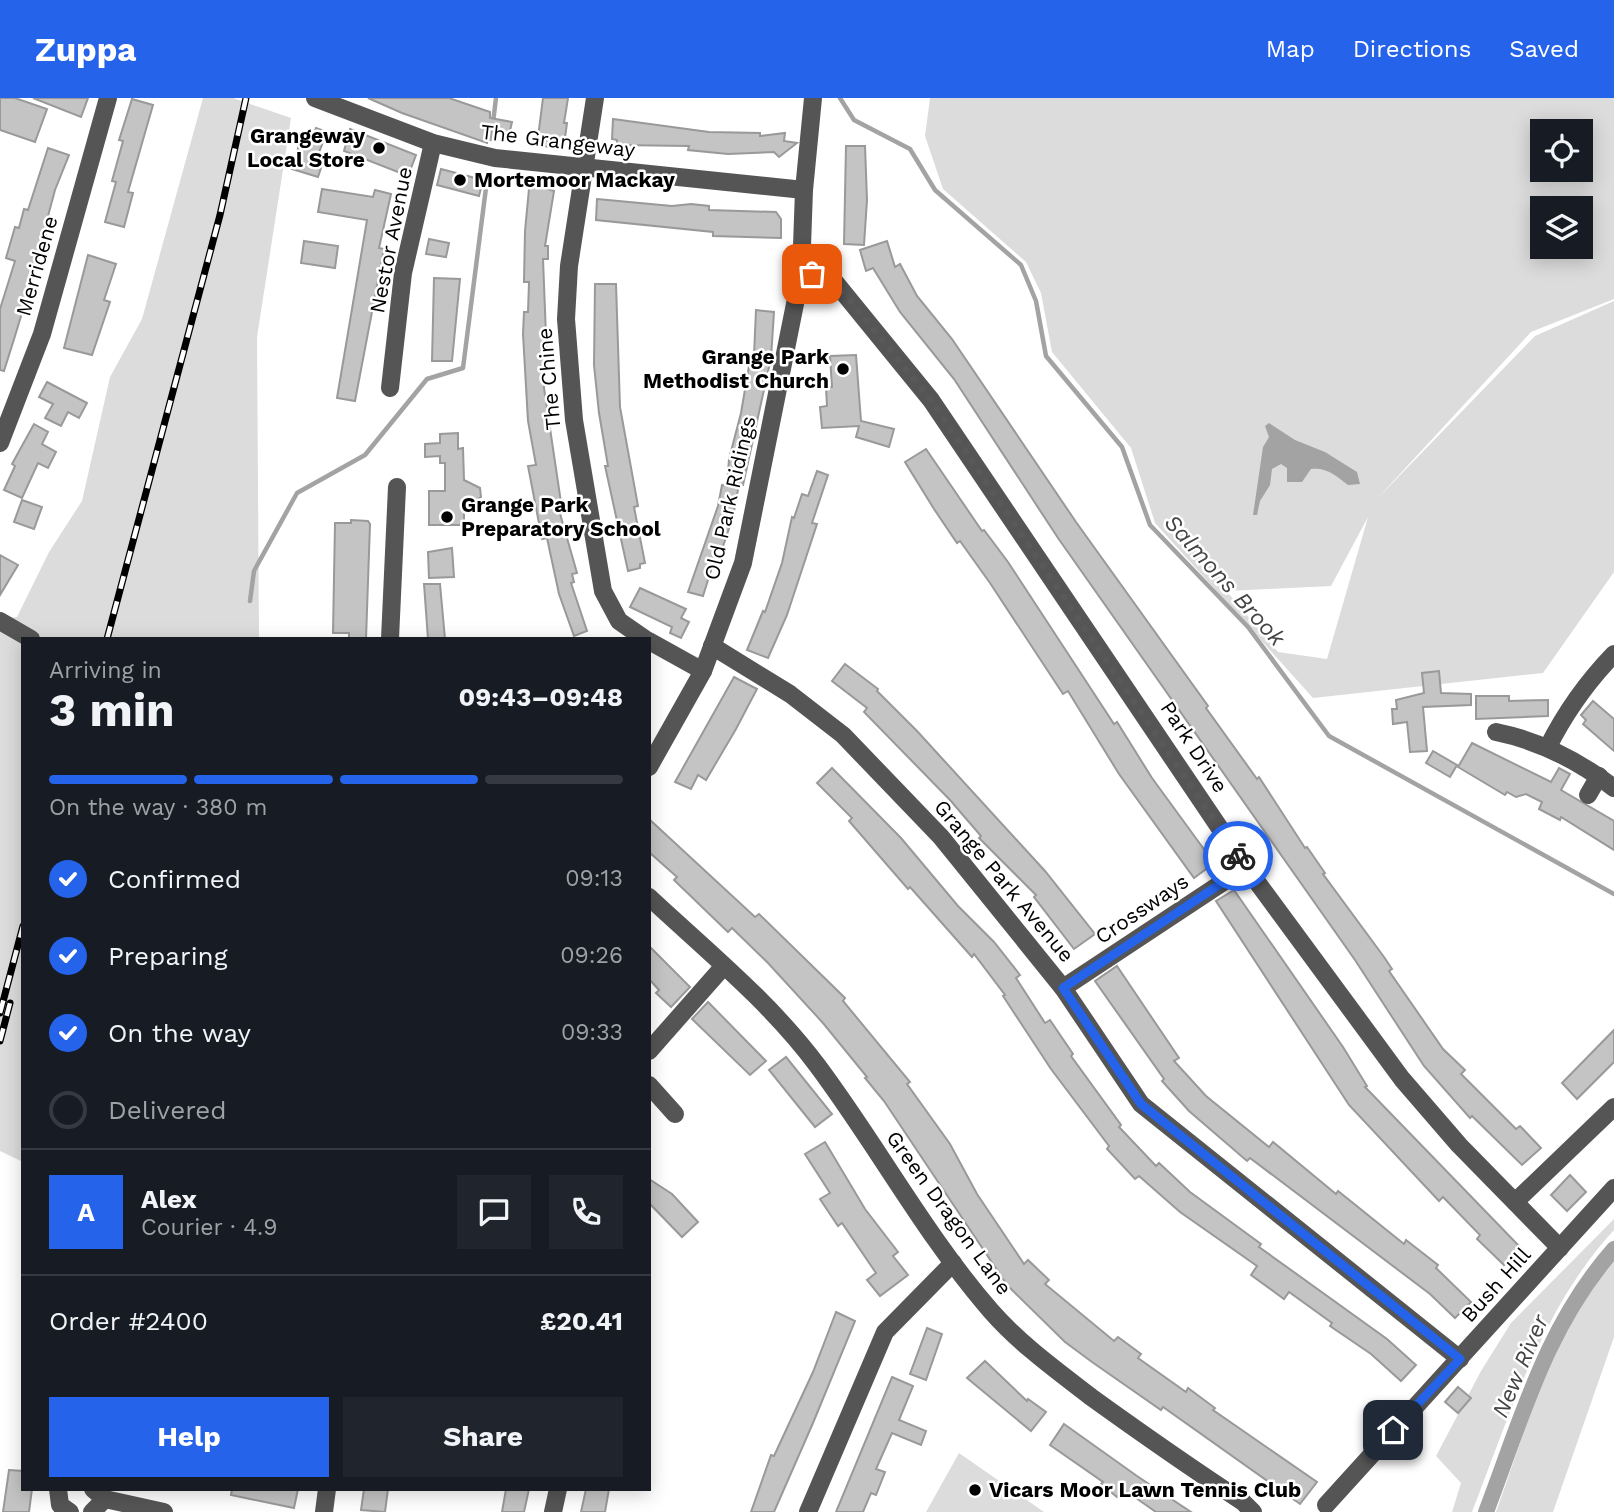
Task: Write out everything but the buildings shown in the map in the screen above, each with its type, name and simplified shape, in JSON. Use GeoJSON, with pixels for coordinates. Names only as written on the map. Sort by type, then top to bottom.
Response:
{"type":"FeatureCollection","features":[{"type":"Feature","properties":{"kind":"street","name":"Merridene"},"geometry":{"type":"LineString","coordinates":[[0,443],[42,334],[108,98]]}},
{"type":"Feature","properties":{"kind":"street","name":"The Grangeway"},"geometry":{"type":"LineString","coordinates":[[315,98],[337,102],[433,143],[495,158],[804,190]]}},
{"type":"Feature","properties":{"kind":"street","name":"The Chine"},"geometry":{"type":"LineString","coordinates":[[594,98],[569,266],[566,318],[574,420],[603,591],[619,621],[643,637]]}},
{"type":"Feature","properties":{"kind":"street","name":"Old Park Ridings"},"geometry":{"type":"LineString","coordinates":[[651,764],[704,671],[743,563],[801,267],[804,190],[813,98]]}},
{"type":"Feature","properties":{"kind":"street","name":"Nestor Avenue"},"geometry":{"type":"LineString","coordinates":[[390,388],[403,273],[433,143]]}},
{"type":"Feature","properties":{"kind":"street","name":"Park Drive"},"geometry":{"type":"LineString","coordinates":[[801,267],[830,276],[931,400],[1246,867],[1402,1079],[1459,1145],[1560,1248]]}},
{"type":"Feature","properties":{"kind":"street"},"geometry":{"type":"LineString","coordinates":[[390,637],[397,487]]}},
{"type":"Feature","properties":{"kind":"street"},"geometry":{"type":"LineString","coordinates":[[0,621],[28,637]]}},
{"type":"Feature","properties":{"kind":"street","name":"The Chine"},"geometry":{"type":"LineString","coordinates":[[651,642],[704,671]]}},
{"type":"Feature","properties":{"kind":"street","name":"Grange Park Avenue"},"geometry":{"type":"LineString","coordinates":[[712,646],[790,694],[843,735],[941,837],[1063,988],[1141,1104],[1460,1359]]}},
{"type":"Feature","properties":{"kind":"street"},"geometry":{"type":"LineString","coordinates":[[1548,747],[1567,709],[1585,684],[1614,654]]}},
{"type":"Feature","properties":{"kind":"street"},"geometry":{"type":"LineString","coordinates":[[1496,732],[1526,738],[1548,747],[1599,776],[1614,788]]}},
{"type":"Feature","properties":{"kind":"street"},"geometry":{"type":"LineString","coordinates":[[1588,795],[1599,776]]}},
{"type":"Feature","properties":{"kind":"street","name":"Crossways"},"geometry":{"type":"LineString","coordinates":[[1063,988],[1246,867]]}},
{"type":"Feature","properties":{"kind":"street","name":"Green Dragon Lane"},"geometry":{"type":"LineString","coordinates":[[651,899],[754,993],[817,1065],[953,1263],[992,1312],[1038,1357],[1141,1435],[1243,1502],[1253,1512]]}},
{"type":"Feature","properties":{"kind":"street"},"geometry":{"type":"LineString","coordinates":[[651,1049],[723,967]]}},
{"type":"Feature","properties":{"kind":"street"},"geometry":{"type":"LineString","coordinates":[[651,1087],[675,1114]]}},
{"type":"Feature","properties":{"kind":"street"},"geometry":{"type":"LineString","coordinates":[[1515,1202],[1614,1107]]}},
{"type":"Feature","properties":{"kind":"street","name":"Bush Hill"},"geometry":{"type":"LineString","coordinates":[[1325,1505],[1614,1188]]}},
{"type":"Feature","properties":{"kind":"street"},"geometry":{"type":"LineString","coordinates":[[808,1512],[885,1332],[953,1263]]}},
{"type":"Feature","properties":{"kind":"street"},"geometry":{"type":"LineString","coordinates":[[58,1491],[60,1505],[70,1512]]}},
{"type":"Feature","properties":{"kind":"street"},"geometry":{"type":"LineString","coordinates":[[324,1512],[327,1491]]}},
{"type":"Feature","properties":{"kind":"street"},"geometry":{"type":"LineString","coordinates":[[553,1512],[558,1491]]}},
{"type":"Feature","properties":{"kind":"street"},"geometry":{"type":"LineString","coordinates":[[92,1512],[99,1494],[163,1512]]}},
{"type":"Feature","properties":{"kind":"shaded area"},"geometry":{"type":"Polygon","coordinates":[[[203,98],[233,98],[291,118],[257,337],[259,637],[21,637],[21,1161],[0,1151],[0,619],[17,617],[49,552],[82,501],[110,377],[142,319],[203,98]]]}},
{"type":"Feature","properties":{"kind":"shaded area"},"geometry":{"type":"Polygon","coordinates":[[[930,98],[1614,98],[1614,299],[1531,332],[1375,501],[1535,336],[1614,301],[1614,572],[1543,673],[1313,698],[1155,523],[1131,448],[1052,352],[1041,293],[1026,262],[943,189],[925,136],[930,98]],[[1368,517],[1331,586],[1228,591],[1223,587],[1278,652],[1327,659],[1368,517]]]}},
{"type":"Feature","properties":{"kind":"shaded area"},"geometry":{"type":"Polygon","coordinates":[[[1269,423],[1295,440],[1325,452],[1357,472],[1360,484],[1348,485],[1322,469],[1311,469],[1302,482],[1287,482],[1287,468],[1281,464],[1272,469],[1270,485],[1260,501],[1257,515],[1253,515],[1263,447],[1269,437],[1265,426],[1269,423]]]}},
{"type":"Feature","properties":{"kind":"shaded area"},"geometry":{"type":"Polygon","coordinates":[[[1614,1219],[1614,1230],[1589,1260],[1547,1328],[1515,1400],[1472,1512],[1452,1512],[1461,1483],[1436,1456],[1481,1371],[1511,1323],[1614,1219]]]}},
{"type":"Feature","properties":{"kind":"shaded area"},"geometry":{"type":"Polygon","coordinates":[[[1614,1261],[1614,1337],[1553,1512],[1496,1512],[1543,1380],[1558,1348],[1592,1288],[1614,1261]]]}},
{"type":"Feature","properties":{"kind":"shaded area","name":"Vicars Moor Lawn Tennis Club"},"geometry":{"type":"Polygon","coordinates":[[[959,1453],[1044,1512],[926,1512],[959,1453]]]}},
{"type":"Feature","properties":{"kind":"waterway"},"geometry":{"type":"LineString","coordinates":[[491,139],[496,98]]}},
{"type":"Feature","properties":{"kind":"waterway","name":"Salmons Brook"},"geometry":{"type":"LineString","coordinates":[[840,98],[854,120],[910,149],[935,190],[1021,265],[1036,301],[1046,356],[1122,447],[1150,525],[1248,627],[1329,736],[1614,894]]}},
{"type":"Feature","properties":{"kind":"waterway"},"geometry":{"type":"LineString","coordinates":[[250,601],[254,571],[297,493],[365,455],[427,379],[463,368],[487,180]]}},
{"type":"Feature","properties":{"kind":"waterway","name":"New River"},"geometry":{"type":"LineString","coordinates":[[1486,1512],[1524,1408],[1553,1341],[1570,1309],[1614,1249]]}},
{"type":"Feature","properties":{"kind":"railway"},"geometry":{"type":"LineString","coordinates":[[108,637],[220,215],[246,98]]}},
{"type":"Feature","properties":{"kind":"railway"},"geometry":{"type":"LineString","coordinates":[[0,1013],[21,934]]}},
{"type":"Feature","properties":{"kind":"railway"},"geometry":{"type":"LineString","coordinates":[[0,1041],[10,1003]]}},
{"type":"Feature","properties":{"kind":"way so far"},"geometry":{"type":"LineString","coordinates":[[812,274],[830,276],[931,400],[1238,856]]}},
{"type":"Feature","properties":{"kind":"place","name":"Grangeway Local Store"},"geometry":{"type":"Point","coordinates":[379,148]}},
{"type":"Feature","properties":{"kind":"place","name":"Mortemoor Mackay"},"geometry":{"type":"Point","coordinates":[460,180]}},
{"type":"Feature","properties":{"kind":"place","name":"Grange Park Methodist Church"},"geometry":{"type":"Point","coordinates":[843,369]}},
{"type":"Feature","properties":{"kind":"place","name":"Grange Park Preparatory School"},"geometry":{"type":"Point","coordinates":[447,517]}},
{"type":"Feature","properties":{"kind":"place","name":"Vicars Moor Lawn Tennis Club"},"geometry":{"type":"Point","coordinates":[975,1490]}},
{"type":"Feature","properties":{"kind":"route"},"geometry":{"type":"LineString","coordinates":[[1238,856],[1246,867],[1063,988],[1141,1104],[1460,1359],[1393,1430]]}}]}
